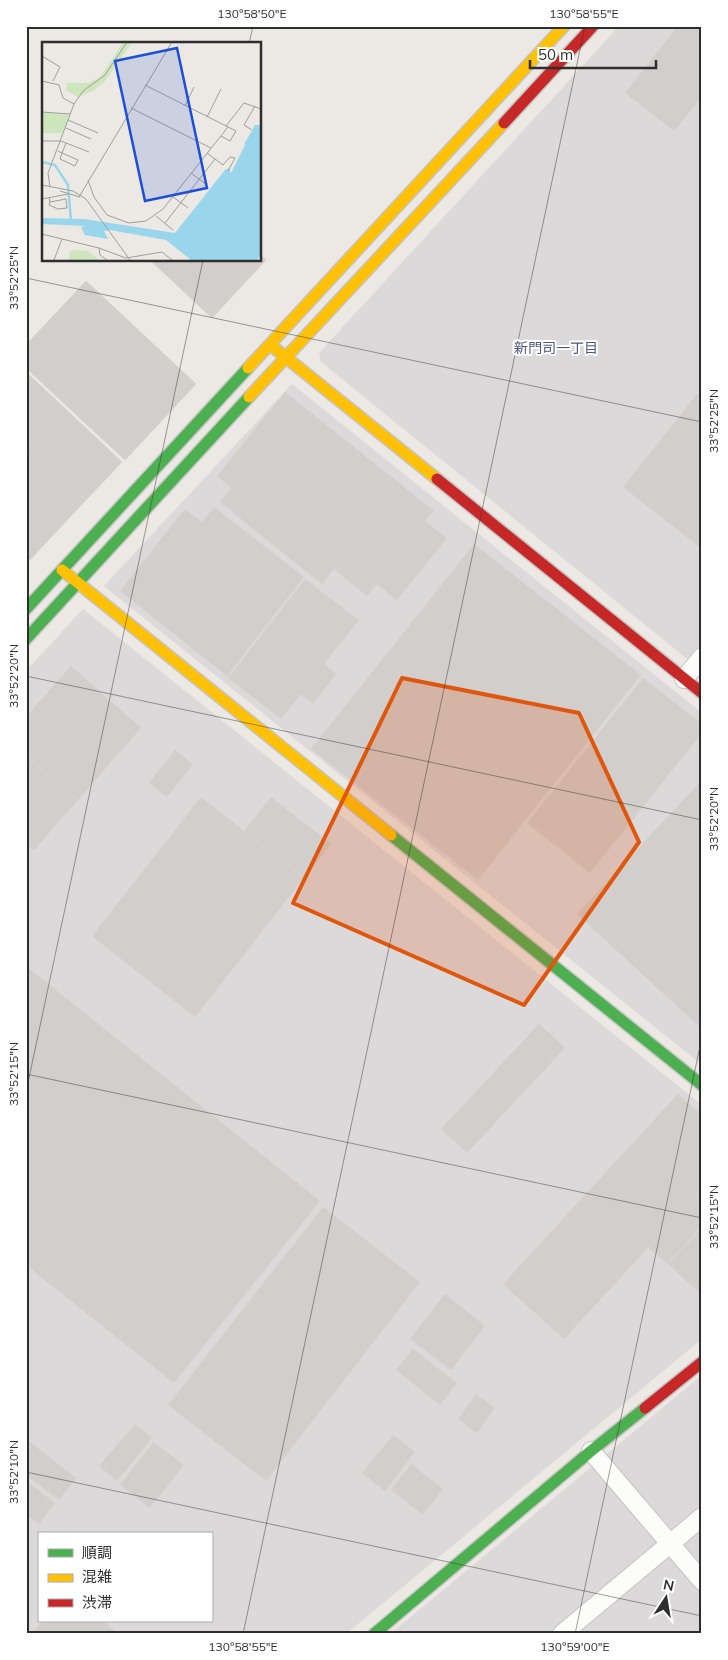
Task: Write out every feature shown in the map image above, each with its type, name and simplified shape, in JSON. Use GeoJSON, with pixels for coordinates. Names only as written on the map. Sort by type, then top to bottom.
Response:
{"type":"FeatureCollection","features":[{"type":"Feature","properties":{"kind":"street"},"geometry":{"type":"LineString","coordinates":[[26,609],[564,26]]}},
{"type":"Feature","properties":{"kind":"street"},"geometry":{"type":"LineString","coordinates":[[26,639],[593,26]]}},
{"type":"Feature","properties":{"kind":"street"},"geometry":{"type":"LineString","coordinates":[[269,344],[702,693]]}},
{"type":"Feature","properties":{"kind":"street"},"geometry":{"type":"LineString","coordinates":[[62,570],[702,1085]]}},
{"type":"Feature","properties":{"kind":"street"},"geometry":{"type":"LineString","coordinates":[[684,679],[702,656]]}},
{"type":"Feature","properties":{"kind":"street"},"geometry":{"type":"LineString","coordinates":[[374,1634],[591,1451],[702,1362]]}},
{"type":"Feature","properties":{"kind":"street"},"geometry":{"type":"LineString","coordinates":[[591,1451],[702,1581]]}},
{"type":"Feature","properties":{"kind":"street"},"geometry":{"type":"LineString","coordinates":[[562,1634],[702,1517]]}},
{"type":"Feature","properties":{"kind":"highlighted area"},"geometry":{"type":"Polygon","coordinates":[[[402,678],[579,713],[639,842],[524,1005],[293,903],[402,678]]]}},
{"type":"Feature","properties":{"kind":"shaded area"},"geometry":{"type":"Polygon","coordinates":[[[619,26],[702,26],[702,671],[321,362],[319,353],[619,26]]]}},
{"type":"Feature","properties":{"kind":"shaded area"},"geometry":{"type":"Polygon","coordinates":[[[292,384],[702,713],[702,1065],[104,586],[292,384]]]}},
{"type":"Feature","properties":{"kind":"shaded area"},"geometry":{"type":"Polygon","coordinates":[[[83,609],[702,1105],[702,1339],[346,1634],[26,1634],[26,671],[83,609]]]}},
{"type":"Feature","properties":{"kind":"shaded area"},"geometry":{"type":"Polygon","coordinates":[[[702,1375],[702,1634],[390,1634],[702,1375]]]}},
{"type":"Feature","properties":{"kind":"building"},"geometry":{"type":"Polygon","coordinates":[[[678,26],[702,26],[702,97],[674,131],[625,93],[678,26]]]}},
{"type":"Feature","properties":{"kind":"building"},"geometry":{"type":"Polygon","coordinates":[[[261,255],[266,260],[212,318],[151,261],[261,261],[261,255]]]}},
{"type":"Feature","properties":{"kind":"building"},"geometry":{"type":"Polygon","coordinates":[[[86,281],[196,384],[125,460],[26,368],[26,345],[86,281]]]}},
{"type":"Feature","properties":{"kind":"building"},"geometry":{"type":"Polygon","coordinates":[[[26,372],[122,462],[86,500],[26,444],[26,372]]]}},
{"type":"Feature","properties":{"kind":"building"},"geometry":{"type":"Polygon","coordinates":[[[285,392],[434,511],[425,521],[447,538],[397,600],[377,584],[367,596],[334,569],[322,584],[220,502],[231,488],[217,476],[285,392]]]}},
{"type":"Feature","properties":{"kind":"building"},"geometry":{"type":"Polygon","coordinates":[[[697,394],[702,398],[702,549],[623,487],[697,394]]]}},
{"type":"Feature","properties":{"kind":"building"},"geometry":{"type":"Polygon","coordinates":[[[26,444],[86,500],[26,564],[26,444]]]}},
{"type":"Feature","properties":{"kind":"building"},"geometry":{"type":"Polygon","coordinates":[[[214,507],[304,577],[227,676],[120,591],[185,509],[202,522],[214,507]]]}},
{"type":"Feature","properties":{"kind":"building"},"geometry":{"type":"Polygon","coordinates":[[[474,544],[641,675],[478,880],[311,749],[474,544]]]}},
{"type":"Feature","properties":{"kind":"building"},"geometry":{"type":"Polygon","coordinates":[[[305,579],[359,620],[324,664],[336,674],[313,704],[301,694],[281,719],[228,678],[305,579]]]}},
{"type":"Feature","properties":{"kind":"building"},"geometry":{"type":"Polygon","coordinates":[[[71,666],[141,728],[77,801],[26,756],[26,717],[71,666]]]}},
{"type":"Feature","properties":{"kind":"building"},"geometry":{"type":"Polygon","coordinates":[[[643,678],[702,724],[702,733],[590,873],[527,823],[643,678]]]}},
{"type":"Feature","properties":{"kind":"building"},"geometry":{"type":"Polygon","coordinates":[[[175,750],[193,764],[167,797],[149,783],[175,750]]]}},
{"type":"Feature","properties":{"kind":"building"},"geometry":{"type":"Polygon","coordinates":[[[26,756],[77,801],[34,850],[26,844],[26,756]]]}},
{"type":"Feature","properties":{"kind":"building"},"geometry":{"type":"Polygon","coordinates":[[[702,780],[702,1029],[577,914],[702,780]]]}},
{"type":"Feature","properties":{"kind":"building"},"geometry":{"type":"Polygon","coordinates":[[[201,797],[304,878],[195,1017],[92,936],[201,797]]]}},
{"type":"Feature","properties":{"kind":"building"},"geometry":{"type":"Polygon","coordinates":[[[271,797],[331,844],[304,878],[244,831],[271,797]]]}},
{"type":"Feature","properties":{"kind":"building"},"geometry":{"type":"Polygon","coordinates":[[[26,966],[320,1201],[174,1383],[26,1265],[26,966]]]}},
{"type":"Feature","properties":{"kind":"building"},"geometry":{"type":"Polygon","coordinates":[[[539,1024],[565,1048],[467,1153],[441,1129],[539,1024]]]}},
{"type":"Feature","properties":{"kind":"building"},"geometry":{"type":"Polygon","coordinates":[[[678,1094],[702,1115],[702,1189],[564,1339],[503,1284],[678,1094]]]}},
{"type":"Feature","properties":{"kind":"building"},"geometry":{"type":"Polygon","coordinates":[[[702,1189],[702,1226],[667,1264],[648,1247],[702,1189]]]}},
{"type":"Feature","properties":{"kind":"building"},"geometry":{"type":"Polygon","coordinates":[[[323,1207],[420,1282],[266,1481],[168,1405],[323,1207]]]}},
{"type":"Feature","properties":{"kind":"building"},"geometry":{"type":"Polygon","coordinates":[[[702,1228],[702,1295],[668,1264],[702,1228]]]}},
{"type":"Feature","properties":{"kind":"building"},"geometry":{"type":"Polygon","coordinates":[[[445,1294],[485,1326],[451,1370],[410,1339],[445,1294]]]}},
{"type":"Feature","properties":{"kind":"building"},"geometry":{"type":"Polygon","coordinates":[[[413,1349],[457,1383],[440,1405],[396,1370],[413,1349]]]}},
{"type":"Feature","properties":{"kind":"building"},"geometry":{"type":"Polygon","coordinates":[[[476,1394],[495,1408],[477,1433],[458,1419],[476,1394]]]}},
{"type":"Feature","properties":{"kind":"building"},"geometry":{"type":"Polygon","coordinates":[[[135,1424],[152,1438],[117,1481],[99,1466],[135,1424]]]}},
{"type":"Feature","properties":{"kind":"building"},"geometry":{"type":"Polygon","coordinates":[[[393,1435],[415,1452],[385,1491],[362,1473],[393,1435]]]}},
{"type":"Feature","properties":{"kind":"building"},"geometry":{"type":"Polygon","coordinates":[[[26,1439],[76,1478],[59,1500],[26,1475],[26,1439]]]}},
{"type":"Feature","properties":{"kind":"building"},"geometry":{"type":"Polygon","coordinates":[[[153,1442],[184,1465],[150,1508],[120,1485],[153,1442]]]}},
{"type":"Feature","properties":{"kind":"building"},"geometry":{"type":"Polygon","coordinates":[[[411,1464],[443,1489],[423,1515],[391,1490],[411,1464]]]}},
{"type":"Feature","properties":{"kind":"building"},"geometry":{"type":"Polygon","coordinates":[[[26,1481],[55,1503],[39,1524],[26,1515],[26,1481]]]}},
{"type":"Feature","properties":{"kind":"building"},"geometry":{"type":"Polygon","coordinates":[[[41,1622],[104,1622],[118,1634],[32,1634],[41,1622]]]}},
{"type":"Feature","properties":{"kind":"traffic: fast"},"geometry":{"type":"LineString","coordinates":[[26,609],[248,368]]}},
{"type":"Feature","properties":{"kind":"traffic: fast"},"geometry":{"type":"LineString","coordinates":[[26,639],[249,397]]}},
{"type":"Feature","properties":{"kind":"traffic: fast"},"geometry":{"type":"LineString","coordinates":[[391,835],[702,1085]]}},
{"type":"Feature","properties":{"kind":"traffic: fast"},"geometry":{"type":"LineString","coordinates":[[374,1634],[591,1451],[645,1408]]}},
{"type":"Feature","properties":{"kind":"traffic: slow"},"geometry":{"type":"LineString","coordinates":[[248,368],[564,26]]}},
{"type":"Feature","properties":{"kind":"traffic: slow"},"geometry":{"type":"LineString","coordinates":[[249,397],[504,123]]}},
{"type":"Feature","properties":{"kind":"traffic: slow"},"geometry":{"type":"LineString","coordinates":[[273,347],[437,479]]}},
{"type":"Feature","properties":{"kind":"traffic: slow"},"geometry":{"type":"LineString","coordinates":[[62,570],[391,835]]}},
{"type":"Feature","properties":{"kind":"traffic: jam"},"geometry":{"type":"LineString","coordinates":[[504,123],[593,26]]}},
{"type":"Feature","properties":{"kind":"traffic: jam"},"geometry":{"type":"LineString","coordinates":[[437,479],[702,693]]}},
{"type":"Feature","properties":{"kind":"traffic: jam"},"geometry":{"type":"LineString","coordinates":[[645,1408],[702,1362]]}},
{"type":"Feature","properties":{"kind":"district","name":"新門司一丁目"},"geometry":{"type":"Point","coordinates":[556,348]}}]}
